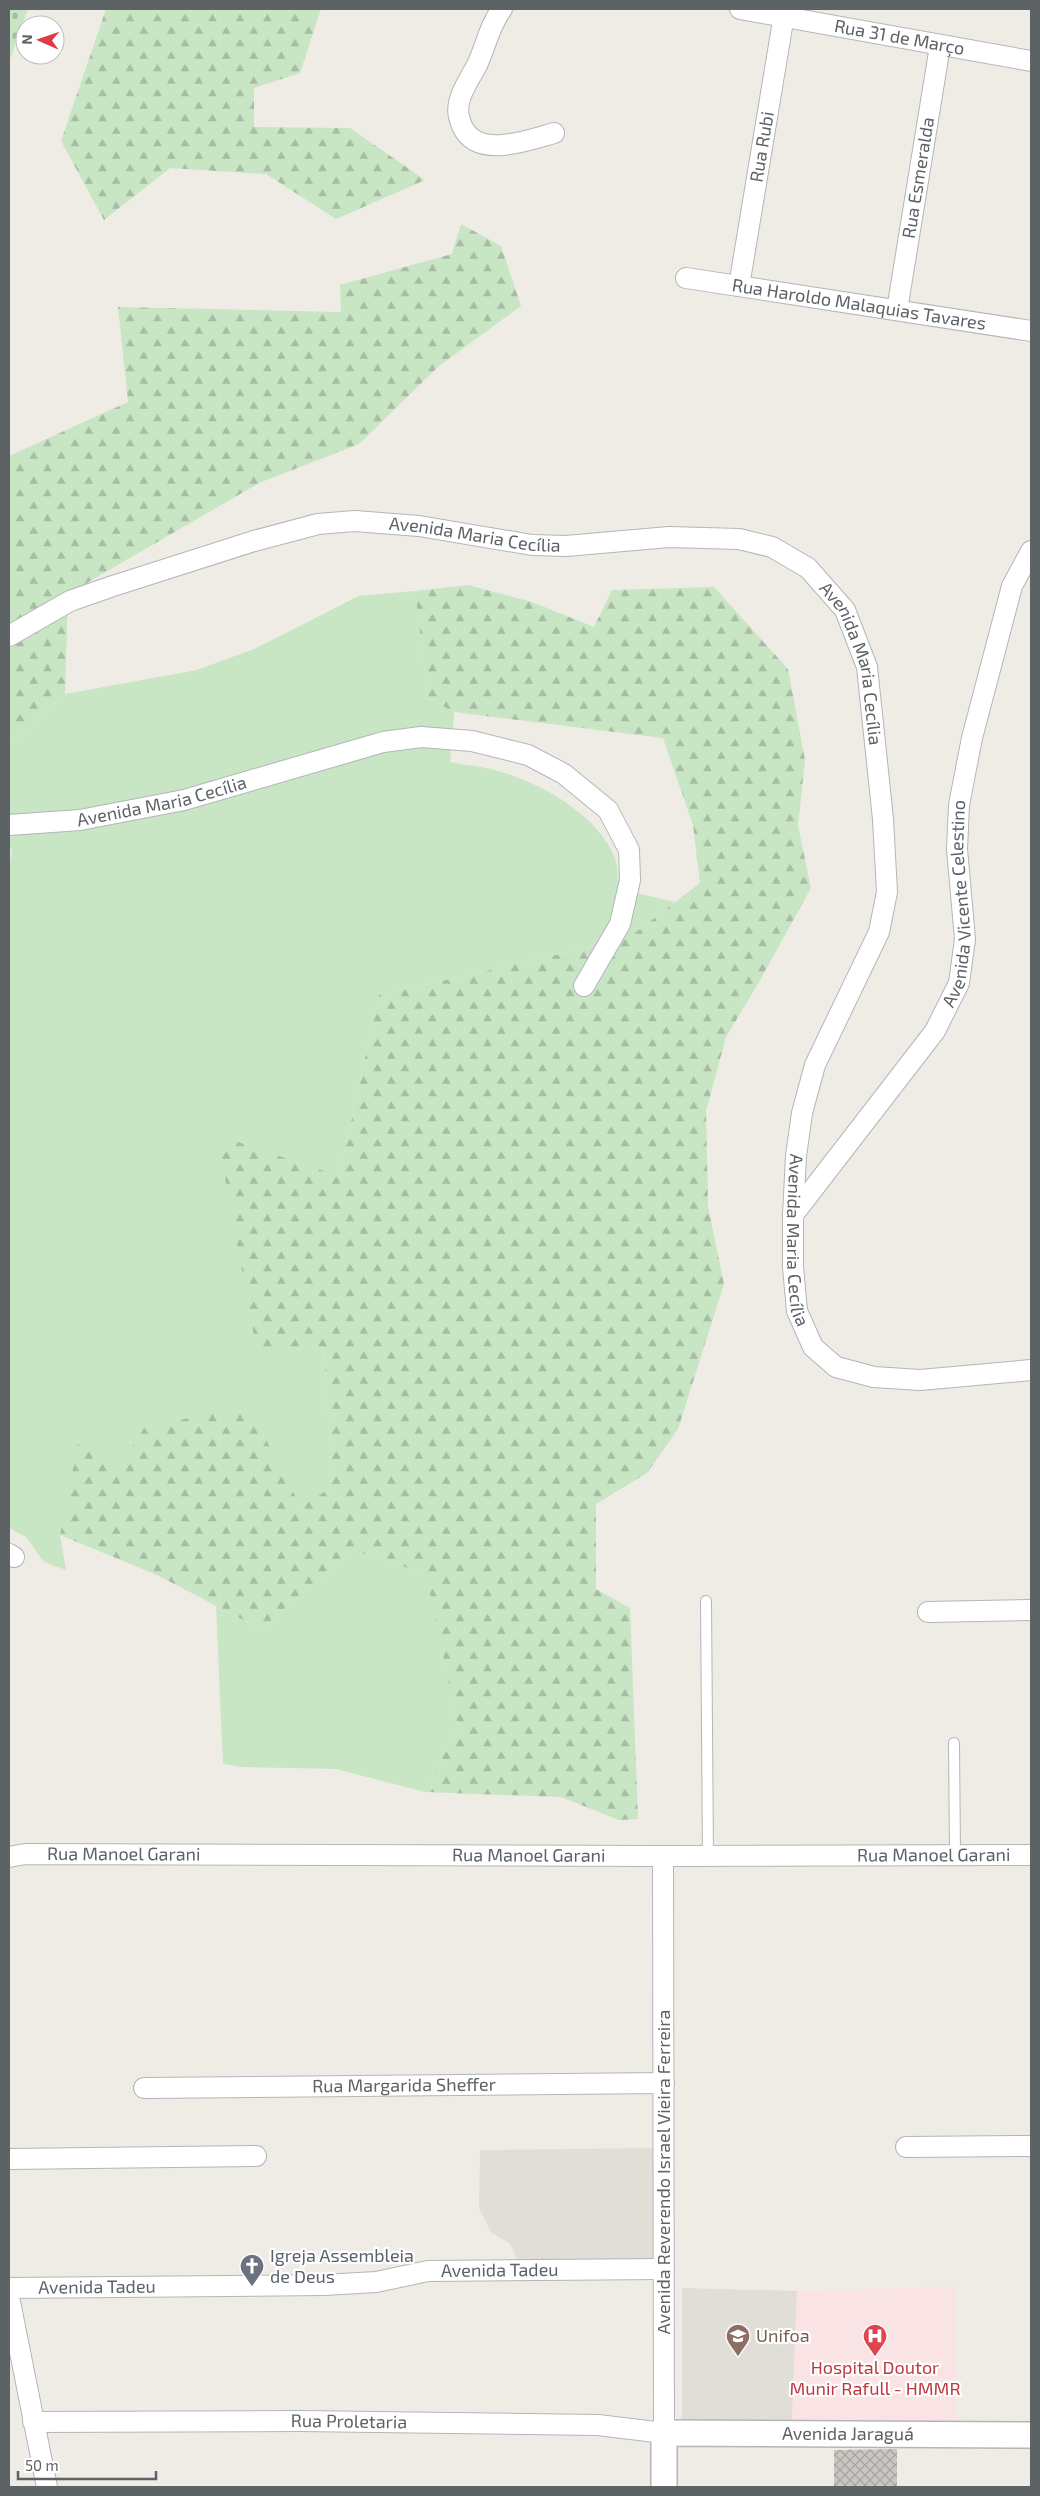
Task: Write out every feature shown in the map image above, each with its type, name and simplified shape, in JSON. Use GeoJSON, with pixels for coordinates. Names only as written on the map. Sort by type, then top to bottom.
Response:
{"type":"FeatureCollection","features":[{"type":"Feature","properties":{"kind":"street"},"geometry":{"type":"LineString","coordinates":[[502,9],[495,18],[478,64],[459,101],[458,112],[464,130],[472,138],[493,145],[512,145],[554,133]]}},
{"type":"Feature","properties":{"kind":"street","name":"Rua 31 de Março"},"geometry":{"type":"LineString","coordinates":[[740,9],[785,12],[940,46],[1031,61]]}},
{"type":"Feature","properties":{"kind":"street","name":"Rua Rubi"},"geometry":{"type":"LineString","coordinates":[[739,286],[785,12]]}},
{"type":"Feature","properties":{"kind":"street","name":"Rua Esmeralda"},"geometry":{"type":"LineString","coordinates":[[897,310],[940,46]]}},
{"type":"Feature","properties":{"kind":"street","name":"Rua Haroldo Malaquias Tavares"},"geometry":{"type":"LineString","coordinates":[[686,278],[1031,331]]}},
{"type":"Feature","properties":{"kind":"street","name":"Avenida Maria Cecília"},"geometry":{"type":"LineString","coordinates":[[9,636],[70,601],[254,541],[318,524],[355,521],[419,526],[532,545],[566,546],[669,537],[739,539],[772,547],[808,568],[846,610],[867,667],[883,819],[887,892],[878,932],[815,1065],[802,1114],[796,1156],[793,1215],[793,1267],[797,1311],[813,1347],[836,1367],[874,1377],[920,1380],[1031,1370]]}},
{"type":"Feature","properties":{"kind":"street","name":"Avenida Vicente Celestino"},"geometry":{"type":"LineString","coordinates":[[793,1215],[935,1031],[959,983],[964,938],[957,849],[959,805],[972,738],[1012,586],[1031,551]]}},
{"type":"Feature","properties":{"kind":"street","name":"Avenida Maria Cecília"},"geometry":{"type":"LineString","coordinates":[[9,825],[80,820],[184,800],[383,742],[412,738],[472,741],[528,755],[564,774],[608,810],[629,850],[630,880],[620,924],[584,986]]}},
{"type":"Feature","properties":{"kind":"street"},"geometry":{"type":"LineString","coordinates":[[928,1612],[1031,1610]]}},
{"type":"Feature","properties":{"kind":"street","name":"Rua Manoel Garani"},"geometry":{"type":"LineString","coordinates":[[17,1856],[1031,1854]]}},
{"type":"Feature","properties":{"kind":"street","name":"Avenida Reverendo Israel Vieira Ferreira"},"geometry":{"type":"LineString","coordinates":[[663,1856],[664,2487]]}},
{"type":"Feature","properties":{"kind":"street","name":"Rua Margarida Sheffer"},"geometry":{"type":"LineString","coordinates":[[144,2088],[664,2083]]}},
{"type":"Feature","properties":{"kind":"street"},"geometry":{"type":"LineString","coordinates":[[906,2147],[1031,2146]]}},
{"type":"Feature","properties":{"kind":"street"},"geometry":{"type":"LineString","coordinates":[[9,2159],[256,2156]]}},
{"type":"Feature","properties":{"kind":"street","name":"Avenida Tadeu"},"geometry":{"type":"LineString","coordinates":[[9,2288],[324,2285],[376,2282],[428,2271],[664,2269]]}},
{"type":"Feature","properties":{"kind":"street"},"geometry":{"type":"LineString","coordinates":[[9,2297],[47,2487]]}},
{"type":"Feature","properties":{"kind":"street","name":"Rua Proletaria"},"geometry":{"type":"LineString","coordinates":[[33,2422],[598,2424],[664,2433]]}},
{"type":"Feature","properties":{"kind":"street","name":"Avenida Jaraguá"},"geometry":{"type":"LineString","coordinates":[[664,2433],[1031,2435]]}},
{"type":"Feature","properties":{"kind":"lane"},"geometry":{"type":"LineString","coordinates":[[706,1601],[708,1856]]}},
{"type":"Feature","properties":{"kind":"lane"},"geometry":{"type":"LineString","coordinates":[[954,1743],[955,1854]]}},
{"type":"Feature","properties":{"kind":"shaded area"},"geometry":{"type":"Polygon","coordinates":[[[653,2148],[656,2263],[518,2261],[510,2244],[491,2232],[479,2208],[480,2150],[653,2148]]]}},
{"type":"Feature","properties":{"kind":"shaded area","name":"Hospital Doutor Munir Rafull - HMMR"},"geometry":{"type":"Polygon","coordinates":[[[956,2286],[955,2423],[792,2422],[797,2291],[956,2286]]]}},
{"type":"Feature","properties":{"kind":"shaded area","name":"Unifoa"},"geometry":{"type":"Polygon","coordinates":[[[682,2288],[797,2291],[792,2422],[682,2422],[682,2288]]]}},
{"type":"Feature","properties":{"kind":"green space"},"geometry":{"type":"Polygon","coordinates":[[[9,9],[28,9],[26,15],[15,15],[15,45],[9,62],[9,9]]]}},
{"type":"Feature","properties":{"kind":"green space"},"geometry":{"type":"Polygon","coordinates":[[[106,9],[321,9],[300,73],[254,88],[254,127],[350,128],[425,180],[336,219],[266,174],[170,168],[104,220],[61,141],[106,9]]]}},
{"type":"Feature","properties":{"kind":"green space"},"geometry":{"type":"Polygon","coordinates":[[[461,224],[501,246],[521,306],[439,366],[359,444],[259,483],[68,594],[65,694],[9,745],[9,456],[128,402],[118,307],[341,312],[340,285],[452,254],[461,224]]]}},
{"type":"Feature","properties":{"kind":"green space"},"geometry":{"type":"Polygon","coordinates":[[[468,585],[532,602],[594,627],[612,590],[714,587],[788,669],[805,760],[798,826],[811,888],[726,1037],[706,1111],[708,1206],[724,1284],[678,1429],[647,1473],[596,1504],[596,1589],[630,1608],[638,1819],[619,1820],[561,1797],[425,1792],[458,1726],[426,1574],[353,1550],[261,1629],[157,1575],[60,1535],[78,1443],[120,1466],[144,1428],[248,1405],[301,1507],[332,1487],[324,1347],[257,1352],[217,1135],[339,1176],[379,995],[627,939],[700,883],[693,825],[663,738],[454,712],[428,698],[415,591],[468,585]]]}},
{"type":"Feature","properties":{"kind":"green space"},"geometry":{"type":"Polygon","coordinates":[[[415,591],[428,698],[454,712],[450,762],[509,774],[545,790],[563,801],[594,826],[606,841],[615,858],[619,889],[675,902],[627,939],[379,995],[339,1176],[324,1346],[332,1487],[301,1507],[120,1466],[60,1535],[66,1570],[44,1562],[26,1537],[9,1528],[9,869],[12,849],[9,847],[9,745],[65,694],[197,670],[254,649],[359,596],[415,591]]]}},
{"type":"Feature","properties":{"kind":"green space"},"geometry":{"type":"Polygon","coordinates":[[[353,1550],[427,1574],[458,1726],[425,1792],[336,1769],[243,1767],[223,1764],[216,1606],[261,1629],[353,1550]]]}},
{"type":"Feature","properties":{"kind":"building"},"geometry":{"type":"Polygon","coordinates":[[[897,2449],[897,2487],[834,2487],[834,2450],[897,2449]]]}},
{"type":"Feature","properties":{"kind":"place","name":"Igreja Assembleia de Deus"},"geometry":{"type":"Point","coordinates":[252,2287]}},
{"type":"Feature","properties":{"kind":"place","name":"Unifoa"},"geometry":{"type":"Point","coordinates":[738,2357]}},
{"type":"Feature","properties":{"kind":"place","name":"Hospital Doutor Munir Rafull - HMMR"},"geometry":{"type":"Point","coordinates":[875,2357]}}]}
